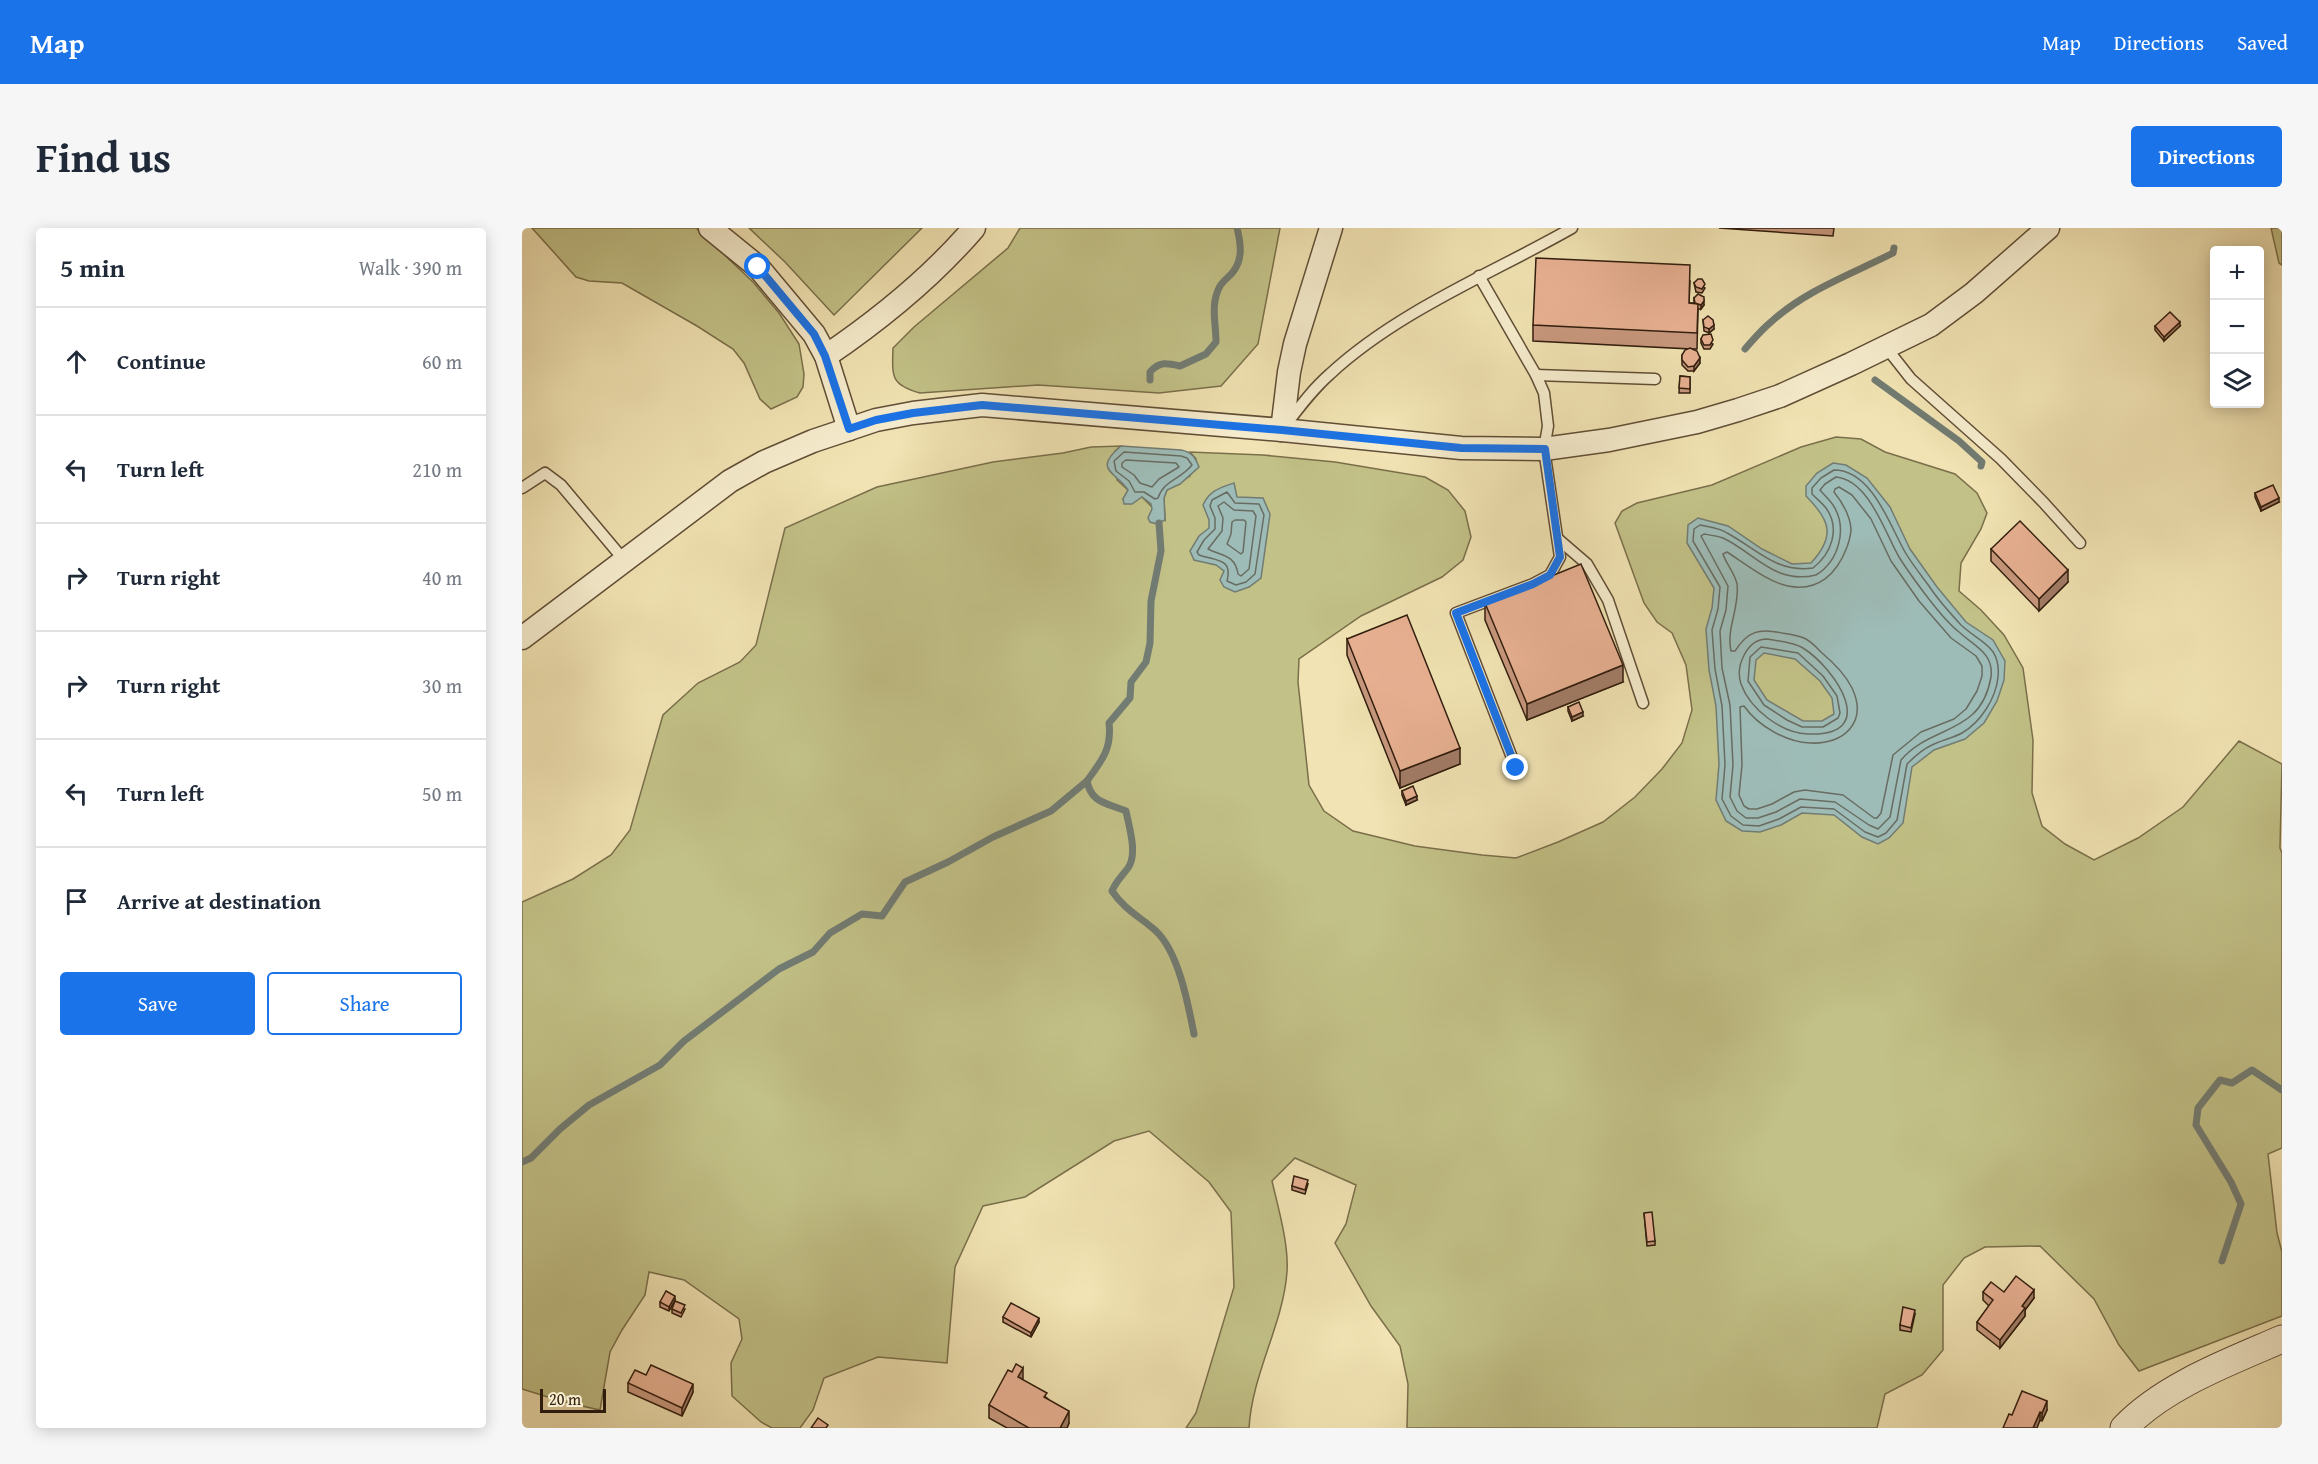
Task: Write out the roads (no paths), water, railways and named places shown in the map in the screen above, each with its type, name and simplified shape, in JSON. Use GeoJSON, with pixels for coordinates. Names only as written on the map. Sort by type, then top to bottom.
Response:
{"type":"FeatureCollection","features":[{"type":"Feature","properties":{"kind":"street"},"geometry":{"type":"LineString","coordinates":[[710,228],[758,267],[814,334],[825,356],[849,429]]}},
{"type":"Feature","properties":{"kind":"street"},"geometry":{"type":"LineString","coordinates":[[825,356],[860,333],[914,287],[957,248],[975,228]]}},
{"type":"Feature","properties":{"kind":"street"},"geometry":{"type":"LineString","coordinates":[[1282,430],[1288,372],[1331,228]]}},
{"type":"Feature","properties":{"kind":"street"},"geometry":{"type":"LineString","coordinates":[[522,638],[730,481],[764,462],[813,441],[876,420],[982,405],[1282,430],[1461,448],[1545,449],[1609,440],[1738,410],[1811,383],[1940,318],[1974,293],[2048,228]]}},
{"type":"Feature","properties":{"kind":"street"},"geometry":{"type":"LineString","coordinates":[[2124,1428],[2134,1417],[2188,1382],[2282,1339]]}},
{"type":"Feature","properties":{"kind":"lane"},"geometry":{"type":"LineString","coordinates":[[1282,430],[1320,383],[1351,356],[1379,336],[1479,276],[1572,228]]}},
{"type":"Feature","properties":{"kind":"lane"},"geometry":{"type":"LineString","coordinates":[[1479,276],[1544,393],[1548,426],[1545,449],[1560,557],[1550,575],[1533,584],[1456,613],[1516,768]]}},
{"type":"Feature","properties":{"kind":"lane"},"geometry":{"type":"LineString","coordinates":[[1885,346],[1911,379],[2001,459],[2080,543]]}},
{"type":"Feature","properties":{"kind":"lane"},"geometry":{"type":"LineString","coordinates":[[1536,375],[1655,379]]}},
{"type":"Feature","properties":{"kind":"lane"},"geometry":{"type":"LineString","coordinates":[[522,489],[545,473],[561,485],[624,560]]}},
{"type":"Feature","properties":{"kind":"lane"},"geometry":{"type":"LineString","coordinates":[[1558,539],[1587,564],[1608,600],[1643,703]]}},
{"type":"Feature","properties":{"kind":"water"},"geometry":{"type":"Polygon","coordinates":[[[1121,446],[1181,450],[1196,460],[1199,467],[1180,484],[1167,490],[1164,498],[1165,520],[1157,524],[1150,522],[1148,518],[1152,509],[1151,504],[1142,497],[1132,504],[1124,504],[1123,499],[1128,490],[1107,466],[1112,454],[1121,446]]]}},
{"type":"Feature","properties":{"kind":"water"},"geometry":{"type":"Polygon","coordinates":[[[1833,463],[1846,465],[1867,478],[1890,507],[1910,549],[1937,587],[1966,622],[1993,640],[2005,661],[2004,680],[1997,701],[1984,723],[1965,739],[1934,750],[1912,767],[1903,823],[1889,838],[1878,844],[1862,837],[1834,815],[1802,813],[1781,825],[1760,832],[1742,831],[1726,821],[1716,800],[1719,764],[1716,706],[1709,670],[1706,629],[1712,608],[1714,588],[1687,543],[1688,525],[1698,518],[1728,526],[1762,549],[1792,564],[1811,563],[1824,545],[1827,536],[1825,521],[1806,496],[1806,486],[1817,473],[1833,463]],[[1764,653],[1756,660],[1754,680],[1767,700],[1803,721],[1822,721],[1834,714],[1832,698],[1820,681],[1795,659],[1764,653]]]}},
{"type":"Feature","properties":{"kind":"water"},"geometry":{"type":"Polygon","coordinates":[[[1234,483],[1237,497],[1263,498],[1270,514],[1261,578],[1249,587],[1235,592],[1224,587],[1220,580],[1224,571],[1216,565],[1194,560],[1190,551],[1199,536],[1209,528],[1209,520],[1203,505],[1205,500],[1215,491],[1234,483]]]}},
{"type":"Feature","properties":{"kind":"waterway"},"geometry":{"type":"LineString","coordinates":[[1150,380],[1150,372],[1160,364],[1180,366],[1206,354],[1216,342],[1215,300],[1220,286],[1233,272],[1240,257],[1237,228]]}},
{"type":"Feature","properties":{"kind":"waterway"},"geometry":{"type":"LineString","coordinates":[[1745,349],[1767,325],[1799,301],[1830,283],[1893,253],[1894,248]]}},
{"type":"Feature","properties":{"kind":"waterway"},"geometry":{"type":"LineString","coordinates":[[1875,380],[1959,441],[1982,462],[1981,466]]}},
{"type":"Feature","properties":{"kind":"waterway"},"geometry":{"type":"LineString","coordinates":[[1159,523],[1161,551],[1151,601],[1150,643],[1146,662],[1131,682],[1130,698],[1109,723],[1107,747],[1087,781],[1096,798],[1126,811],[1132,840],[1131,862],[1112,891],[1127,908],[1156,931],[1171,952],[1177,965],[1194,1034]]}},
{"type":"Feature","properties":{"kind":"waterway"},"geometry":{"type":"LineString","coordinates":[[522,1162],[531,1158],[560,1129],[589,1105],[660,1065],[684,1041],[779,969],[813,952],[830,933],[862,914],[882,916],[905,882],[993,837],[1051,811],[1087,781]]}},
{"type":"Feature","properties":{"kind":"waterway"},"geometry":{"type":"LineString","coordinates":[[2222,1261],[2241,1204],[2231,1182],[2196,1125],[2198,1108],[2220,1080],[2232,1083],[2252,1070],[2282,1090]]}}]}
